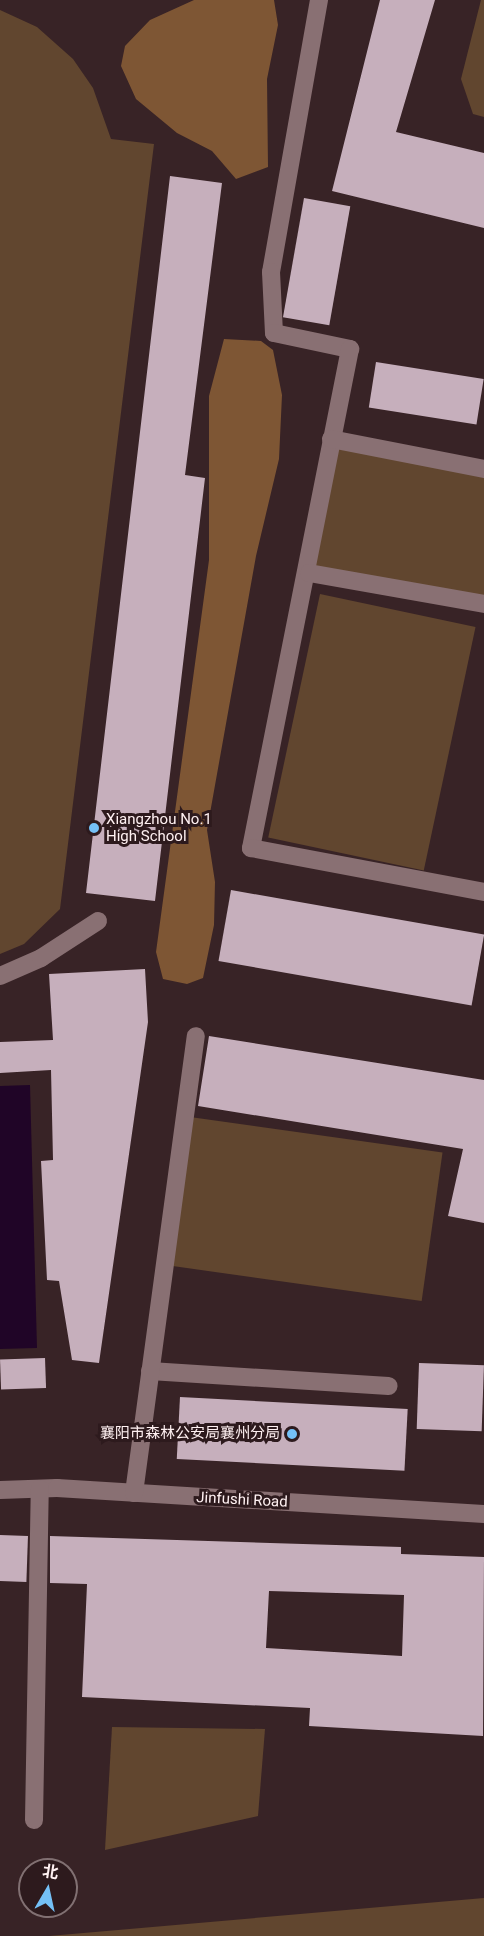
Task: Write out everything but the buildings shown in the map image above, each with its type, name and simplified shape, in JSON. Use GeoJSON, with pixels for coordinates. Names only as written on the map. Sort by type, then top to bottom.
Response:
{"type":"FeatureCollection","features":[{"type":"Feature","properties":{"kind":"street"},"geometry":{"type":"LineString","coordinates":[[320,0],[271,272],[274,333],[350,349],[309,573],[251,848],[484,892]]}},
{"type":"Feature","properties":{"kind":"street"},"geometry":{"type":"LineString","coordinates":[[332,440],[484,469]]}},
{"type":"Feature","properties":{"kind":"street"},"geometry":{"type":"LineString","coordinates":[[309,573],[484,604]]}},
{"type":"Feature","properties":{"kind":"street"},"geometry":{"type":"LineString","coordinates":[[0,976],[41,958],[98,921]]}},
{"type":"Feature","properties":{"kind":"street"},"geometry":{"type":"LineString","coordinates":[[134,1493],[195,1036]]}},
{"type":"Feature","properties":{"kind":"street"},"geometry":{"type":"LineString","coordinates":[[150,1371],[388,1386]]}},
{"type":"Feature","properties":{"kind":"street"},"geometry":{"type":"LineString","coordinates":[[34,1820],[40,1489]]}},
{"type":"Feature","properties":{"kind":"street","name":"Jinfushi Road"},"geometry":{"type":"LineString","coordinates":[[0,1490],[40,1489],[134,1493],[484,1514]]}},
{"type":"Feature","properties":{"kind":"shaded area"},"geometry":{"type":"Polygon","coordinates":[[[194,0],[274,0],[278,25],[267,79],[268,167],[236,179],[212,151],[177,133],[136,99],[121,66],[125,46],[150,20],[194,0]]]}},
{"type":"Feature","properties":{"kind":"shaded area"},"geometry":{"type":"Polygon","coordinates":[[[481,0],[484,0],[484,117],[473,114],[461,79],[481,0]]]}},
{"type":"Feature","properties":{"kind":"shaded area"},"geometry":{"type":"Polygon","coordinates":[[[0,10],[37,27],[73,59],[93,88],[111,139],[154,144],[60,909],[24,944],[0,954],[0,10]]]}},
{"type":"Feature","properties":{"kind":"shaded area"},"geometry":{"type":"Polygon","coordinates":[[[224,339],[261,341],[273,350],[282,395],[279,459],[256,556],[207,830],[215,882],[214,925],[203,978],[187,984],[163,979],[156,952],[209,560],[209,396],[224,339]]]}},
{"type":"Feature","properties":{"kind":"shaded area"},"geometry":{"type":"Polygon","coordinates":[[[331,439],[484,469],[484,604],[309,573],[331,439]]]}},
{"type":"Feature","properties":{"kind":"shaded area"},"geometry":{"type":"Polygon","coordinates":[[[320,594],[476,627],[424,871],[268,838],[320,594]]]}},
{"type":"Feature","properties":{"kind":"shaded area"},"geometry":{"type":"Polygon","coordinates":[[[30,1085],[37,1348],[0,1349],[0,1086],[30,1085]]]}},
{"type":"Feature","properties":{"kind":"shaded area"},"geometry":{"type":"Polygon","coordinates":[[[190,1117],[443,1152],[422,1301],[169,1266],[190,1117]]]}},
{"type":"Feature","properties":{"kind":"shaded area"},"geometry":{"type":"Polygon","coordinates":[[[112,1727],[265,1729],[258,1816],[105,1850],[112,1727]]]}},
{"type":"Feature","properties":{"kind":"shaded area"},"geometry":{"type":"Polygon","coordinates":[[[484,1898],[484,1936],[49,1936],[484,1898]]]}},
{"type":"Feature","properties":{"kind":"place","name":"Xiangzhou No.1 High School"},"geometry":{"type":"Point","coordinates":[94,828]}},
{"type":"Feature","properties":{"kind":"place","name":"襄阳市森林公安局襄州分局"},"geometry":{"type":"Point","coordinates":[292,1434]}}]}
